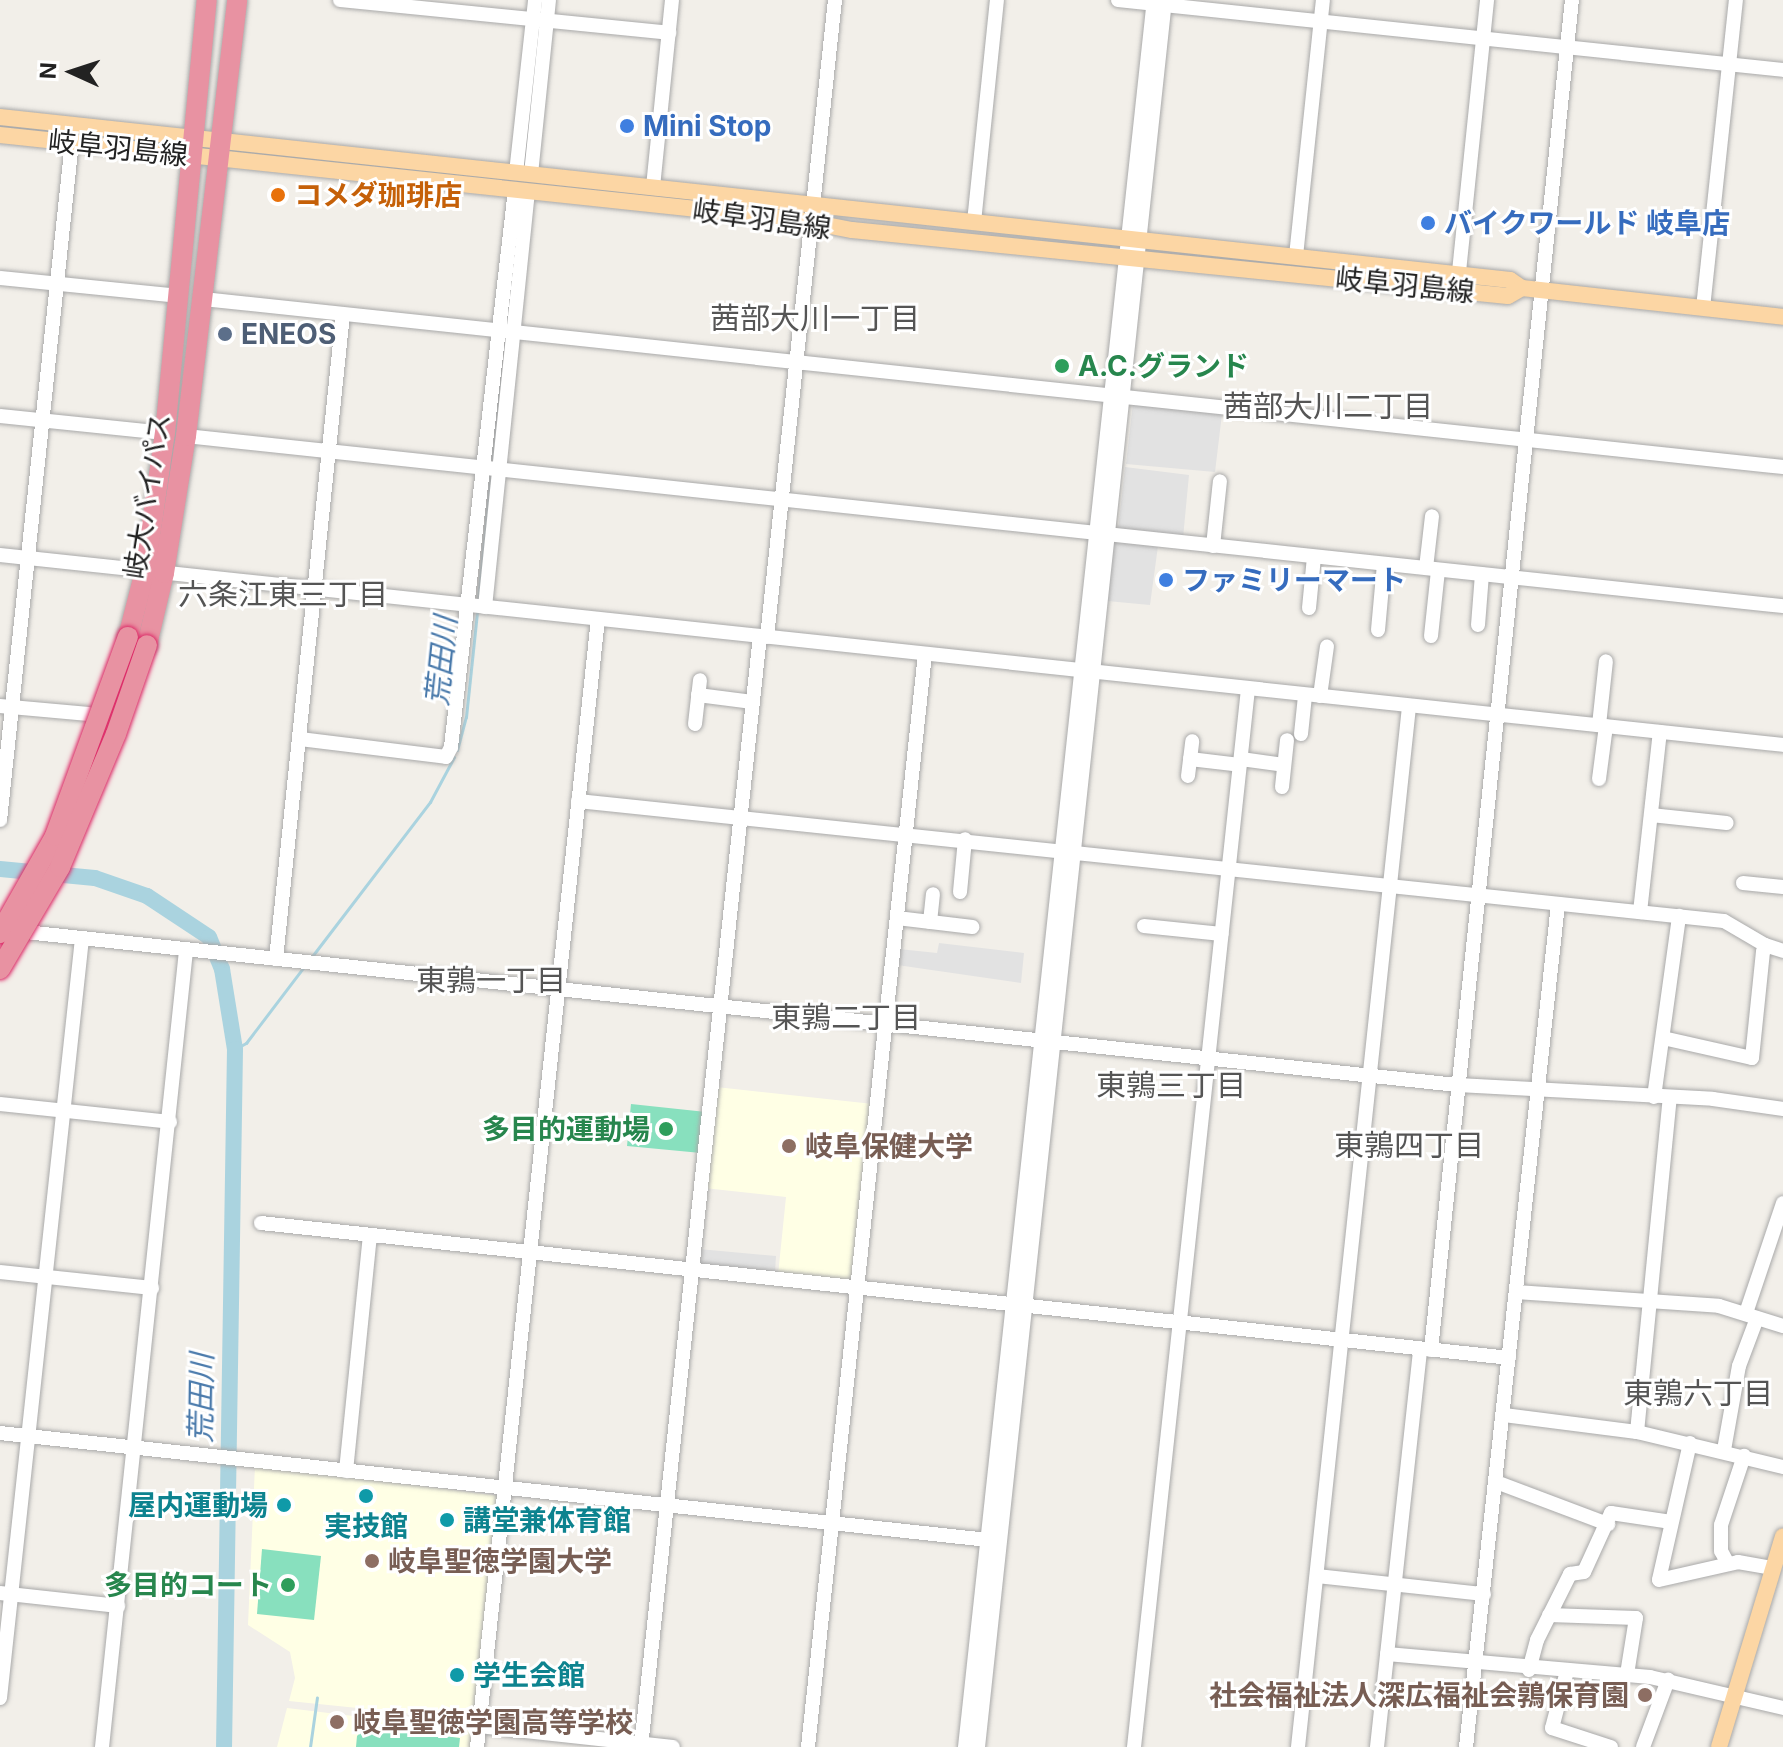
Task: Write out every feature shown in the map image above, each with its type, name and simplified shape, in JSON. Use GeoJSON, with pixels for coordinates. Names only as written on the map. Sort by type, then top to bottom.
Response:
{"type":"FeatureCollection","features":[{"type":"Feature","properties":{"kind":"highway","name":"岐大バイパス"},"geometry":{"type":"LineString","coordinates":[[155,572],[165,433],[196,148],[207,0]]}},
{"type":"Feature","properties":{"kind":"highway","name":"岐大バイパス"},"geometry":{"type":"LineString","coordinates":[[0,969],[60,867],[116,734],[186,436],[237,0]]}},
{"type":"Feature","properties":{"kind":"highway","name":"岐大バイパス"},"geometry":{"type":"LineString","coordinates":[[0,931],[55,836],[138,641]]}},
{"type":"Feature","properties":{"kind":"main road","name":"岐阜羽島線"},"geometry":{"type":"LineString","coordinates":[[0,117],[196,148]]}},
{"type":"Feature","properties":{"kind":"main road","name":"岐阜羽島線"},"geometry":{"type":"LineString","coordinates":[[0,135],[524,174],[653,187],[1296,256],[1458,282]]}},
{"type":"Feature","properties":{"kind":"main road","name":"岐阜羽島線"},"geometry":{"type":"LineString","coordinates":[[219,150],[521,191],[800,220],[810,226],[1458,282],[1510,280],[1522,288],[1783,317]]}},
{"type":"Feature","properties":{"kind":"main road"},"geometry":{"type":"LineString","coordinates":[[1719,1747],[1783,1536]]}},
{"type":"Feature","properties":{"kind":"street"},"geometry":{"type":"LineString","coordinates":[[340,0],[669,33]]}},
{"type":"Feature","properties":{"kind":"street"},"geometry":{"type":"LineString","coordinates":[[535,0],[540,20]]}},
{"type":"Feature","properties":{"kind":"street"},"geometry":{"type":"LineString","coordinates":[[524,174],[540,20],[549,0]]}},
{"type":"Feature","properties":{"kind":"street"},"geometry":{"type":"LineString","coordinates":[[653,187],[672,0]]}},
{"type":"Feature","properties":{"kind":"street"},"geometry":{"type":"LineString","coordinates":[[641,1745],[753,702],[781,501],[835,0]]}},
{"type":"Feature","properties":{"kind":"street"},"geometry":{"type":"LineString","coordinates":[[974,222],[997,0]]}},
{"type":"Feature","properties":{"kind":"street"},"geometry":{"type":"LineString","coordinates":[[1118,0],[1783,70]]}},
{"type":"Feature","properties":{"kind":"street"},"geometry":{"type":"LineString","coordinates":[[1296,256],[1323,0]]}},
{"type":"Feature","properties":{"kind":"street"},"geometry":{"type":"LineString","coordinates":[[1458,282],[1487,0]]}},
{"type":"Feature","properties":{"kind":"street"},"geometry":{"type":"LineString","coordinates":[[1377,1747],[1480,896],[1572,0]]}},
{"type":"Feature","properties":{"kind":"street"},"geometry":{"type":"LineString","coordinates":[[1703,308],[1736,0]]}},
{"type":"Feature","properties":{"kind":"street"},"geometry":{"type":"LineString","coordinates":[[978,1747],[1046,1041],[1159,2]]}},
{"type":"Feature","properties":{"kind":"street"},"geometry":{"type":"LineString","coordinates":[[0,820],[6,707],[27,558],[72,142]]}},
{"type":"Feature","properties":{"kind":"street"},"geometry":{"type":"LineString","coordinates":[[300,739],[446,757],[457,726],[477,607],[521,191]]}},
{"type":"Feature","properties":{"kind":"street"},"geometry":{"type":"LineString","coordinates":[[0,278],[180,296]]}},
{"type":"Feature","properties":{"kind":"street"},"geometry":{"type":"LineString","coordinates":[[203,299],[1783,467]]}},
{"type":"Feature","properties":{"kind":"street"},"geometry":{"type":"LineString","coordinates":[[276,959],[343,314]]}},
{"type":"Feature","properties":{"kind":"street"},"geometry":{"type":"LineString","coordinates":[[0,416],[165,433]]}},
{"type":"Feature","properties":{"kind":"street"},"geometry":{"type":"LineString","coordinates":[[186,436],[1783,606]]}},
{"type":"Feature","properties":{"kind":"street"},"geometry":{"type":"LineString","coordinates":[[1213,546],[1220,481]]}},
{"type":"Feature","properties":{"kind":"street"},"geometry":{"type":"LineString","coordinates":[[1431,636],[1432,516]]}},
{"type":"Feature","properties":{"kind":"street"},"geometry":{"type":"LineString","coordinates":[[0,555],[1783,745]]}},
{"type":"Feature","properties":{"kind":"street"},"geometry":{"type":"LineString","coordinates":[[1309,608],[1314,557]]}},
{"type":"Feature","properties":{"kind":"street"},"geometry":{"type":"LineString","coordinates":[[1378,630],[1384,564]]}},
{"type":"Feature","properties":{"kind":"street"},"geometry":{"type":"LineString","coordinates":[[1478,625],[1482,574]]}},
{"type":"Feature","properties":{"kind":"street"},"geometry":{"type":"LineString","coordinates":[[477,1747],[598,619]]}},
{"type":"Feature","properties":{"kind":"street"},"geometry":{"type":"LineString","coordinates":[[1282,787],[1284,765],[1313,696],[1327,646]]}},
{"type":"Feature","properties":{"kind":"street"},"geometry":{"type":"LineString","coordinates":[[808,1747],[925,654]]}},
{"type":"Feature","properties":{"kind":"street"},"geometry":{"type":"LineString","coordinates":[[1599,779],[1606,661]]}},
{"type":"Feature","properties":{"kind":"street"},"geometry":{"type":"LineString","coordinates":[[695,724],[700,680]]}},
{"type":"Feature","properties":{"kind":"street"},"geometry":{"type":"LineString","coordinates":[[1134,1747],[1248,689]]}},
{"type":"Feature","properties":{"kind":"street"},"geometry":{"type":"LineString","coordinates":[[698,695],[753,702]]}},
{"type":"Feature","properties":{"kind":"street"},"geometry":{"type":"LineString","coordinates":[[1298,1747],[1409,706]]}},
{"type":"Feature","properties":{"kind":"street"},"geometry":{"type":"LineString","coordinates":[[6,707],[89,714]]}},
{"type":"Feature","properties":{"kind":"street"},"geometry":{"type":"LineString","coordinates":[[1640,912],[1660,732]]}},
{"type":"Feature","properties":{"kind":"street"},"geometry":{"type":"LineString","coordinates":[[1188,776],[1192,741]]}},
{"type":"Feature","properties":{"kind":"street"},"geometry":{"type":"LineString","coordinates":[[1190,759],[1284,765]]}},
{"type":"Feature","properties":{"kind":"street"},"geometry":{"type":"LineString","coordinates":[[578,801],[742,815],[1724,921],[1765,945],[1783,951]]}},
{"type":"Feature","properties":{"kind":"street"},"geometry":{"type":"LineString","coordinates":[[1651,815],[1727,823]]}},
{"type":"Feature","properties":{"kind":"street"},"geometry":{"type":"LineString","coordinates":[[960,892],[965,839]]}},
{"type":"Feature","properties":{"kind":"street"},"geometry":{"type":"LineString","coordinates":[[1743,883],[1783,887]]}},
{"type":"Feature","properties":{"kind":"street"},"geometry":{"type":"LineString","coordinates":[[930,922],[933,894]]}},
{"type":"Feature","properties":{"kind":"street"},"geometry":{"type":"LineString","coordinates":[[1466,1747],[1558,904]]}},
{"type":"Feature","properties":{"kind":"street"},"geometry":{"type":"LineString","coordinates":[[1654,1097],[1679,916]]}},
{"type":"Feature","properties":{"kind":"street"},"geometry":{"type":"LineString","coordinates":[[897,918],[972,927]]}},
{"type":"Feature","properties":{"kind":"street"},"geometry":{"type":"LineString","coordinates":[[1144,926],[1222,934]]}},
{"type":"Feature","properties":{"kind":"street"},"geometry":{"type":"LineString","coordinates":[[0,931],[1537,1093],[1670,1098],[1783,1109]]}},
{"type":"Feature","properties":{"kind":"street"},"geometry":{"type":"LineString","coordinates":[[0,1698],[6,1594],[28,1436],[82,938]]}},
{"type":"Feature","properties":{"kind":"street"},"geometry":{"type":"LineString","coordinates":[[1663,1038],[1752,1058],[1765,945]]}},
{"type":"Feature","properties":{"kind":"street"},"geometry":{"type":"LineString","coordinates":[[102,1747],[191,950]]}},
{"type":"Feature","properties":{"kind":"street"},"geometry":{"type":"LineString","coordinates":[[1637,1432],[1670,1098]]}},
{"type":"Feature","properties":{"kind":"street"},"geometry":{"type":"LineString","coordinates":[[0,1104],[170,1122]]}},
{"type":"Feature","properties":{"kind":"street"},"geometry":{"type":"LineString","coordinates":[[1724,1450],[1739,1366],[1783,1203]]}},
{"type":"Feature","properties":{"kind":"street"},"geometry":{"type":"LineString","coordinates":[[261,1223],[1509,1358]]}},
{"type":"Feature","properties":{"kind":"street"},"geometry":{"type":"LineString","coordinates":[[346,1471],[370,1235]]}},
{"type":"Feature","properties":{"kind":"street"},"geometry":{"type":"LineString","coordinates":[[0,1272],[152,1288]]}},
{"type":"Feature","properties":{"kind":"street"},"geometry":{"type":"LineString","coordinates":[[1516,1292],[1649,1304],[1719,1306],[1783,1326]]}},
{"type":"Feature","properties":{"kind":"street"},"geometry":{"type":"LineString","coordinates":[[965,1747],[1019,1305]]}},
{"type":"Feature","properties":{"kind":"street"},"geometry":{"type":"LineString","coordinates":[[1504,1415],[1637,1432],[1724,1450],[1783,1467]]}},
{"type":"Feature","properties":{"kind":"street"},"geometry":{"type":"LineString","coordinates":[[0,1433],[988,1540]]}},
{"type":"Feature","properties":{"kind":"street"},"geometry":{"type":"LineString","coordinates":[[1690,1443],[1659,1580],[1728,1564],[1771,1568]]}},
{"type":"Feature","properties":{"kind":"street"},"geometry":{"type":"LineString","coordinates":[[1728,1564],[1721,1551],[1721,1525],[1744,1456]]}},
{"type":"Feature","properties":{"kind":"street"},"geometry":{"type":"LineString","coordinates":[[1496,1482],[1608,1524]]}},
{"type":"Feature","properties":{"kind":"street"},"geometry":{"type":"LineString","coordinates":[[1529,1670],[1549,1615],[1570,1574],[1584,1572],[1614,1510],[1671,1522]]}},
{"type":"Feature","properties":{"kind":"street"},"geometry":{"type":"LineString","coordinates":[[1317,1576],[1484,1594]]}},
{"type":"Feature","properties":{"kind":"street"},"geometry":{"type":"LineString","coordinates":[[6,1594],[118,1606]]}},
{"type":"Feature","properties":{"kind":"street"},"geometry":{"type":"LineString","coordinates":[[1549,1615],[1636,1618],[1627,1674]]}},
{"type":"Feature","properties":{"kind":"street"},"geometry":{"type":"LineString","coordinates":[[1387,1654],[1529,1670],[1627,1674],[1668,1680],[1733,1699],[1783,1708]]}},
{"type":"Feature","properties":{"kind":"street"},"geometry":{"type":"LineString","coordinates":[[1567,1671],[1552,1728],[1611,1747]]}},
{"type":"Feature","properties":{"kind":"street"},"geometry":{"type":"LineString","coordinates":[[1643,1747],[1668,1680]]}},
{"type":"Feature","properties":{"kind":"street"},"geometry":{"type":"LineString","coordinates":[[479,1726],[673,1747]]}},
{"type":"Feature","properties":{"kind":"shaded area"},"geometry":{"type":"Polygon","coordinates":[[[1133,403],[1222,414],[1215,472],[1126,464],[1133,403]]]}},
{"type":"Feature","properties":{"kind":"shaded area"},"geometry":{"type":"Polygon","coordinates":[[[1125,467],[1189,475],[1183,538],[1118,531],[1125,467]]]}},
{"type":"Feature","properties":{"kind":"shaded area"},"geometry":{"type":"Polygon","coordinates":[[[1113,540],[1158,546],[1150,605],[1107,601],[1113,540]]]}},
{"type":"Feature","properties":{"kind":"shaded area"},"geometry":{"type":"Polygon","coordinates":[[[939,943],[1024,953],[1021,983],[897,965],[899,949],[937,953],[939,943]]]}},
{"type":"Feature","properties":{"kind":"shaded area","name":"岐阜保健大学"},"geometry":{"type":"Polygon","coordinates":[[[716,1087],[873,1104],[854,1282],[778,1275],[786,1197],[704,1188],[716,1087]]]}},
{"type":"Feature","properties":{"kind":"shaded area"},"geometry":{"type":"Polygon","coordinates":[[[699,1249],[776,1256],[775,1273],[697,1266],[699,1249]]]}},
{"type":"Feature","properties":{"kind":"shaded area","name":"岐阜聖徳学園大学"},"geometry":{"type":"Polygon","coordinates":[[[255,1465],[500,1496],[475,1720],[289,1701],[295,1678],[290,1652],[248,1625],[255,1465]]]}},
{"type":"Feature","properties":{"kind":"shaded area","name":"岐阜聖徳学園高等学校"},"geometry":{"type":"Polygon","coordinates":[[[287,1708],[470,1730],[472,1747],[277,1747],[287,1708]]]}},
{"type":"Feature","properties":{"kind":"green space","name":"多目的運動場"},"geometry":{"type":"Polygon","coordinates":[[[631,1104],[706,1112],[701,1153],[627,1146],[631,1104]]]}},
{"type":"Feature","properties":{"kind":"green space","name":"多目的コート"},"geometry":{"type":"Polygon","coordinates":[[[262,1549],[321,1556],[314,1620],[257,1614],[262,1549]]]}},
{"type":"Feature","properties":{"kind":"green space"},"geometry":{"type":"Polygon","coordinates":[[[367,1726],[460,1738],[459,1747],[356,1747],[357,1736],[367,1726]]]}},
{"type":"Feature","properties":{"kind":"waterway","name":"荒田川"},"geometry":{"type":"LineString","coordinates":[[492,465],[505,341]]}},
{"type":"Feature","properties":{"kind":"waterway","name":"荒田川"},"geometry":{"type":"LineString","coordinates":[[478,600],[491,472]]}},
{"type":"Feature","properties":{"kind":"waterway","name":"荒田川"},"geometry":{"type":"LineString","coordinates":[[457,750],[466,717],[477,612]]}},
{"type":"Feature","properties":{"kind":"waterway","name":"荒田川"},"geometry":{"type":"LineString","coordinates":[[310,959],[430,802],[454,757]]}},
{"type":"Feature","properties":{"kind":"waterway","name":"荒田川"},"geometry":{"type":"LineString","coordinates":[[0,869],[95,878],[147,896],[209,937],[222,969],[235,1049],[224,1747]]}},
{"type":"Feature","properties":{"kind":"waterway","name":"荒田川"},"geometry":{"type":"LineString","coordinates":[[235,1049],[246,1043],[303,968]]}},
{"type":"Feature","properties":{"kind":"waterway"},"geometry":{"type":"LineString","coordinates":[[310,1747],[317,1697]]}},
{"type":"Feature","properties":{"kind":"place","name":"Mini Stop"},"geometry":{"type":"Point","coordinates":[627,126]}},
{"type":"Feature","properties":{"kind":"place","name":"コメダ珈琲店"},"geometry":{"type":"Point","coordinates":[278,195]}},
{"type":"Feature","properties":{"kind":"place","name":"バイクワールド 岐阜店"},"geometry":{"type":"Point","coordinates":[1428,223]}},
{"type":"Feature","properties":{"kind":"place","name":"ENEOS"},"geometry":{"type":"Point","coordinates":[225,334]}},
{"type":"Feature","properties":{"kind":"place","name":"A.C.グランド"},"geometry":{"type":"Point","coordinates":[1062,366]}},
{"type":"Feature","properties":{"kind":"place","name":"ファミリーマート"},"geometry":{"type":"Point","coordinates":[1166,580]}},
{"type":"Feature","properties":{"kind":"place","name":"多目的運動場"},"geometry":{"type":"Point","coordinates":[666,1129]}},
{"type":"Feature","properties":{"kind":"place","name":"岐阜保健大学"},"geometry":{"type":"Point","coordinates":[789,1146]}},
{"type":"Feature","properties":{"kind":"place","name":"実技館"},"geometry":{"type":"Point","coordinates":[366,1496]}},
{"type":"Feature","properties":{"kind":"place","name":"屋内運動場"},"geometry":{"type":"Point","coordinates":[284,1505]}},
{"type":"Feature","properties":{"kind":"place","name":"講堂兼体育館"},"geometry":{"type":"Point","coordinates":[447,1520]}},
{"type":"Feature","properties":{"kind":"place","name":"岐阜聖徳学園大学"},"geometry":{"type":"Point","coordinates":[372,1561]}},
{"type":"Feature","properties":{"kind":"place","name":"多目的コート"},"geometry":{"type":"Point","coordinates":[288,1585]}},
{"type":"Feature","properties":{"kind":"place","name":"学生会館"},"geometry":{"type":"Point","coordinates":[457,1675]}},
{"type":"Feature","properties":{"kind":"place","name":"社会福祉法人深広福祉会鶉保育園"},"geometry":{"type":"Point","coordinates":[1645,1695]}},
{"type":"Feature","properties":{"kind":"place","name":"岐阜聖徳学園高等学校"},"geometry":{"type":"Point","coordinates":[337,1722]}},
{"type":"Feature","properties":{"kind":"district","name":"茜部大川一丁目"},"geometry":{"type":"Point","coordinates":[815,318]}},
{"type":"Feature","properties":{"kind":"district","name":"茜部大川二丁目"},"geometry":{"type":"Point","coordinates":[1328,406]}},
{"type":"Feature","properties":{"kind":"district","name":"六条江東三丁目"},"geometry":{"type":"Point","coordinates":[283,594]}},
{"type":"Feature","properties":{"kind":"district","name":"東鶉一丁目"},"geometry":{"type":"Point","coordinates":[491,980]}},
{"type":"Feature","properties":{"kind":"district","name":"東鶉二丁目"},"geometry":{"type":"Point","coordinates":[846,1017]}},
{"type":"Feature","properties":{"kind":"district","name":"東鶉三丁目"},"geometry":{"type":"Point","coordinates":[1171,1085]}},
{"type":"Feature","properties":{"kind":"district","name":"東鶉四丁目"},"geometry":{"type":"Point","coordinates":[1409,1145]}},
{"type":"Feature","properties":{"kind":"district","name":"東鶉六丁目"},"geometry":{"type":"Point","coordinates":[1698,1393]}}]}
